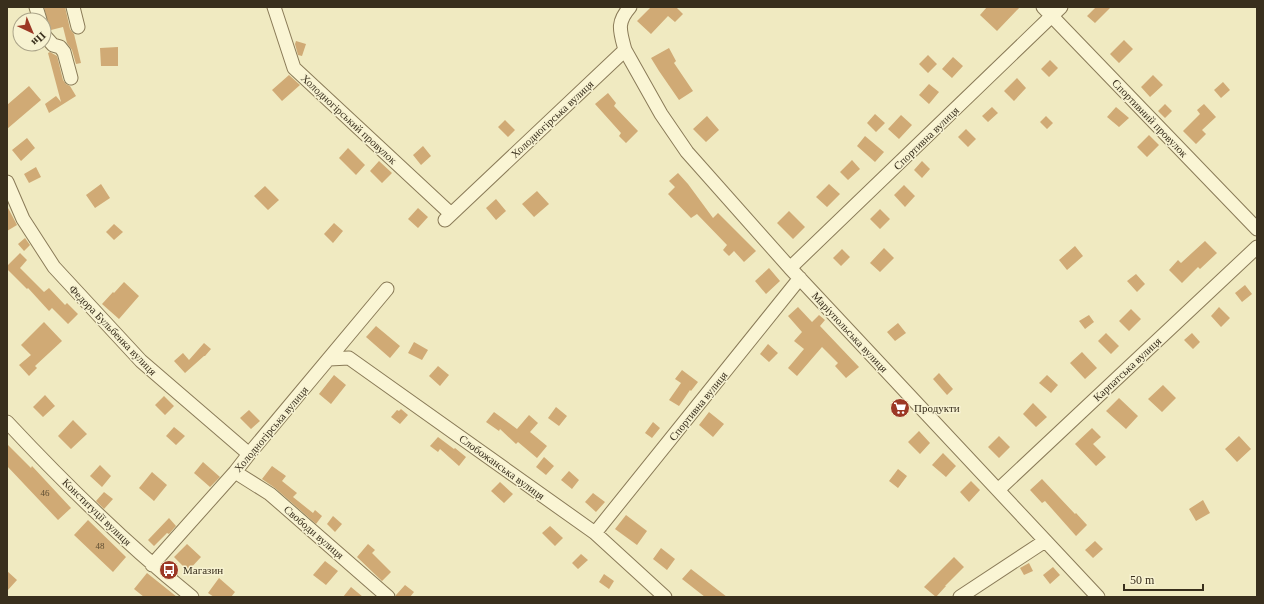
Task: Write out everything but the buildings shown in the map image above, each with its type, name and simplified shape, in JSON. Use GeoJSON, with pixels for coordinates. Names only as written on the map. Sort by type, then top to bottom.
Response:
{"type":"FeatureCollection","features":[{"type":"Feature","properties":{"kind":"street"},"geometry":{"type":"LineString","coordinates":[[73,7],[78,27]]}},
{"type":"Feature","properties":{"kind":"street","name":"Холодногірський провулок"},"geometry":{"type":"LineString","coordinates":[[274,7],[294,68],[448,217]]}},
{"type":"Feature","properties":{"kind":"street"},"geometry":{"type":"LineString","coordinates":[[625,50],[619,29],[623,15],[630,7]]}},
{"type":"Feature","properties":{"kind":"street","name":"Спортивний провулок"},"geometry":{"type":"LineString","coordinates":[[1052,10],[1257,229]]}},
{"type":"Feature","properties":{"kind":"street","name":"Спортивна вулиця"},"geometry":{"type":"LineString","coordinates":[[790,268],[1052,10]]}},
{"type":"Feature","properties":{"kind":"street"},"geometry":{"type":"LineString","coordinates":[[52,43],[60,47],[64,52],[71,78]]}},
{"type":"Feature","properties":{"kind":"street","name":"Холодногірська вулиця"},"geometry":{"type":"LineString","coordinates":[[448,217],[625,50]]}},
{"type":"Feature","properties":{"kind":"street","name":"Маріупольська вулиця"},"geometry":{"type":"LineString","coordinates":[[625,50],[661,114],[687,152],[790,268],[1098,597]]}},
{"type":"Feature","properties":{"kind":"street","name":"Федора Бульбенка вулиця"},"geometry":{"type":"LineString","coordinates":[[7,182],[23,219],[54,267],[141,362],[249,454]]}},
{"type":"Feature","properties":{"kind":"street","name":"Карпатська вулиця"},"geometry":{"type":"LineString","coordinates":[[998,490],[1257,247]]}},
{"type":"Feature","properties":{"kind":"street","name":"Спортивна вулиця"},"geometry":{"type":"LineString","coordinates":[[595,533],[800,278]]}},
{"type":"Feature","properties":{"kind":"street","name":"Холодногірська вулиця"},"geometry":{"type":"LineString","coordinates":[[152,565],[235,472],[387,289]]}},
{"type":"Feature","properties":{"kind":"street","name":"Слобожанська вулиця"},"geometry":{"type":"LineString","coordinates":[[329,359],[349,358],[595,533],[665,597]]}},
{"type":"Feature","properties":{"kind":"street","name":"Конституції вулиця"},"geometry":{"type":"LineString","coordinates":[[7,422],[50,468],[152,565],[192,597]]}},
{"type":"Feature","properties":{"kind":"street","name":"Свободи вулиця"},"geometry":{"type":"LineString","coordinates":[[235,472],[270,494],[388,597]]}},
{"type":"Feature","properties":{"kind":"street"},"geometry":{"type":"LineString","coordinates":[[960,597],[1046,541]]}},
{"type":"Feature","properties":{"kind":"place","name":"Продукти"},"geometry":{"type":"Point","coordinates":[900,408]}},
{"type":"Feature","properties":{"kind":"place","name":"Магазин"},"geometry":{"type":"Point","coordinates":[169,570]}}]}
